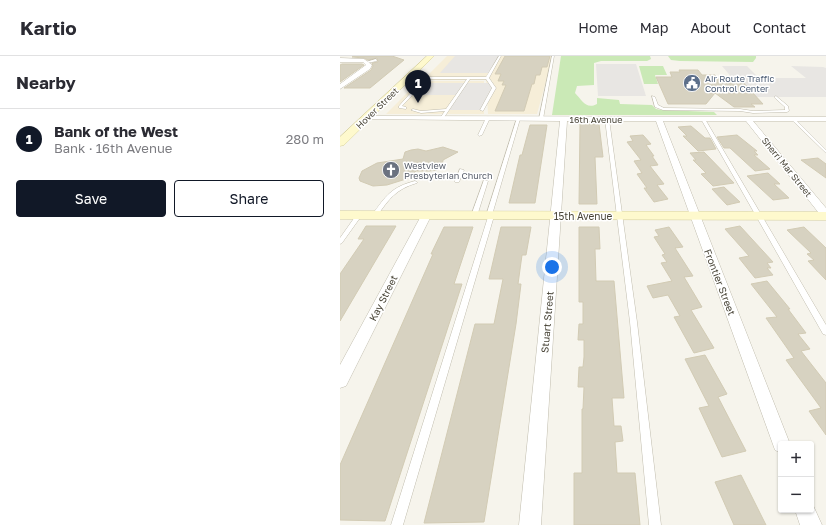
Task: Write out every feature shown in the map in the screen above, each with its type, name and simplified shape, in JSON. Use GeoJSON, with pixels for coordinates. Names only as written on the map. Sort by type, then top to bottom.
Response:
{"type":"FeatureCollection","features":[{"type":"Feature","properties":{"kind":"street","name":"Hover Street"},"geometry":{"type":"LineString","coordinates":[[340,143],[430,56]]}},
{"type":"Feature","properties":{"kind":"street"},"geometry":{"type":"LineString","coordinates":[[340,60],[367,62],[369,65],[368,68],[340,88]]}},
{"type":"Feature","properties":{"kind":"street"},"geometry":{"type":"LineString","coordinates":[[340,79],[352,79]]}},
{"type":"Feature","properties":{"kind":"street","name":"16th Avenue"},"geometry":{"type":"LineString","coordinates":[[366,118],[826,119]]}},
{"type":"Feature","properties":{"kind":"street","name":"Stuart Street"},"geometry":{"type":"LineString","coordinates":[[530,525],[564,119]]}},
{"type":"Feature","properties":{"kind":"street","name":"Frontier Street"},"geometry":{"type":"LineString","coordinates":[[659,119],[780,441]]}},
{"type":"Feature","properties":{"kind":"street","name":"Sherri Mar Street"},"geometry":{"type":"LineString","coordinates":[[748,119],[826,216]]}},
{"type":"Feature","properties":{"kind":"street","name":"15th Avenue"},"geometry":{"type":"LineString","coordinates":[[340,215],[826,216]]}},
{"type":"Feature","properties":{"kind":"street","name":"Kay Street"},"geometry":{"type":"LineString","coordinates":[[340,381],[426,216]]}},
{"type":"Feature","properties":{"kind":"street"},"geometry":{"type":"LineString","coordinates":[[806,513],[811,525]]}},
{"type":"Feature","properties":{"kind":"lane"},"geometry":{"type":"LineString","coordinates":[[487,78],[500,56]]}},
{"type":"Feature","properties":{"kind":"lane"},"geometry":{"type":"LineString","coordinates":[[541,119],[553,56]]}},
{"type":"Feature","properties":{"kind":"lane"},"geometry":{"type":"LineString","coordinates":[[367,62],[376,60]]}},
{"type":"Feature","properties":{"kind":"lane"},"geometry":{"type":"LineString","coordinates":[[407,78],[487,78]]}},
{"type":"Feature","properties":{"kind":"lane"},"geometry":{"type":"LineString","coordinates":[[442,118],[469,78]]}},
{"type":"Feature","properties":{"kind":"lane"},"geometry":{"type":"LineString","coordinates":[[482,110],[494,88],[487,78]]}},
{"type":"Feature","properties":{"kind":"lane"},"geometry":{"type":"LineString","coordinates":[[405,108],[400,107],[417,88],[428,83]]}},
{"type":"Feature","properties":{"kind":"lane"},"geometry":{"type":"LineString","coordinates":[[653,97],[656,106],[663,109],[740,110],[753,112],[787,111],[787,107],[776,97]]}},
{"type":"Feature","properties":{"kind":"lane"},"geometry":{"type":"LineString","coordinates":[[413,110],[421,112],[448,110]]}},
{"type":"Feature","properties":{"kind":"lane"},"geometry":{"type":"LineString","coordinates":[[480,135],[488,118]]}},
{"type":"Feature","properties":{"kind":"lane"},"geometry":{"type":"LineString","coordinates":[[397,525],[518,118]]}},
{"type":"Feature","properties":{"kind":"lane"},"geometry":{"type":"LineString","coordinates":[[607,119],[621,216],[645,416],[655,525]]}},
{"type":"Feature","properties":{"kind":"lane"},"geometry":{"type":"LineString","coordinates":[[703,119],[826,332]]}},
{"type":"Feature","properties":{"kind":"lane"},"geometry":{"type":"LineString","coordinates":[[793,119],[826,152]]}},
{"type":"Feature","properties":{"kind":"lane"},"geometry":{"type":"LineString","coordinates":[[457,182],[462,170]]}},
{"type":"Feature","properties":{"kind":"lane"},"geometry":{"type":"LineString","coordinates":[[474,216],[486,181]]}},
{"type":"Feature","properties":{"kind":"lane"},"geometry":{"type":"LineString","coordinates":[[374,216],[392,192],[399,187],[415,182]]}},
{"type":"Feature","properties":{"kind":"lane"},"geometry":{"type":"LineString","coordinates":[[340,242],[359,216]]}},
{"type":"Feature","properties":{"kind":"shaded area"},"geometry":{"type":"Polygon","coordinates":[[[447,56],[553,56],[537,114],[488,114],[486,80],[423,80],[447,56]]]}},
{"type":"Feature","properties":{"kind":"shaded area"},"geometry":{"type":"Polygon","coordinates":[[[455,56],[500,56],[490,73],[440,73],[455,56]]]}},
{"type":"Feature","properties":{"kind":"shaded area"},"geometry":{"type":"Polygon","coordinates":[[[596,64],[636,64],[646,96],[598,96],[596,64]]]}},
{"type":"Feature","properties":{"kind":"shaded area"},"geometry":{"type":"Polygon","coordinates":[[[722,66],[747,66],[759,78],[806,78],[791,66],[823,67],[826,68],[826,97],[750,97],[745,85],[739,79],[733,79],[722,66]]]}},
{"type":"Feature","properties":{"kind":"shaded area"},"geometry":{"type":"Polygon","coordinates":[[[419,81],[484,81],[484,114],[386,114],[419,81]]]}},
{"type":"Feature","properties":{"kind":"shaded area"},"geometry":{"type":"Polygon","coordinates":[[[428,83],[491,83],[494,88],[482,110],[448,110],[458,95],[411,95],[417,88],[428,83]]]}},
{"type":"Feature","properties":{"kind":"green space"},"geometry":{"type":"Polygon","coordinates":[[[561,56],[650,56],[651,59],[647,61],[601,61],[594,63],[594,85],[577,86],[575,93],[587,105],[593,106],[597,104],[597,98],[619,100],[620,104],[652,105],[656,109],[661,110],[714,112],[717,115],[552,115],[561,56]]]}},
{"type":"Feature","properties":{"kind":"green space"},"geometry":{"type":"Polygon","coordinates":[[[668,56],[756,56],[756,58],[753,62],[680,61],[671,60],[668,56]]]}},
{"type":"Feature","properties":{"kind":"green space"},"geometry":{"type":"Polygon","coordinates":[[[639,66],[663,66],[667,75],[655,75],[658,84],[644,84],[639,66]]]}},
{"type":"Feature","properties":{"kind":"building"},"geometry":{"type":"Polygon","coordinates":[[[392,56],[404,60],[370,88],[344,88],[371,70],[373,66],[372,63],[378,62],[377,58],[368,60],[364,58],[352,57],[392,56]]]}},
{"type":"Feature","properties":{"kind":"building"},"geometry":{"type":"Polygon","coordinates":[[[505,56],[550,56],[547,67],[542,67],[540,75],[536,75],[524,111],[495,111],[506,85],[502,85],[504,81],[498,81],[501,74],[495,74],[505,56]]]}},
{"type":"Feature","properties":{"kind":"building"},"geometry":{"type":"Polygon","coordinates":[[[340,65],[364,65],[340,82],[340,65]]]}},
{"type":"Feature","properties":{"kind":"building"},"geometry":{"type":"Polygon","coordinates":[[[679,70],[698,70],[702,75],[715,75],[718,79],[740,79],[763,104],[751,104],[755,107],[734,107],[715,93],[706,104],[668,104],[656,77],[672,77],[670,72],[680,72],[679,70]]]}},
{"type":"Feature","properties":{"kind":"building"},"geometry":{"type":"Polygon","coordinates":[[[580,124],[599,124],[603,157],[595,157],[597,204],[579,204],[580,124]]]}},
{"type":"Feature","properties":{"kind":"building"},"geometry":{"type":"Polygon","coordinates":[[[530,125],[547,125],[535,203],[509,203],[520,155],[522,155],[530,125]]]}},
{"type":"Feature","properties":{"kind":"building"},"geometry":{"type":"Polygon","coordinates":[[[691,126],[705,138],[710,138],[716,149],[698,151],[683,136],[687,136],[678,127],[691,126]]]}},
{"type":"Feature","properties":{"kind":"building"},"geometry":{"type":"Polygon","coordinates":[[[643,135],[651,144],[646,145],[654,156],[652,156],[658,165],[650,166],[664,184],[657,185],[668,199],[654,202],[644,188],[647,188],[637,174],[642,173],[634,161],[641,160],[627,142],[633,141],[630,136],[643,135]]]}},
{"type":"Feature","properties":{"kind":"building"},"geometry":{"type":"Polygon","coordinates":[[[737,135],[757,151],[754,151],[758,155],[754,155],[770,169],[755,171],[730,148],[724,148],[717,137],[737,135]]]}},
{"type":"Feature","properties":{"kind":"building"},"geometry":{"type":"Polygon","coordinates":[[[443,147],[458,152],[443,160],[442,166],[437,170],[416,171],[406,179],[387,185],[373,186],[360,181],[359,178],[362,171],[377,163],[403,159],[405,152],[411,150],[418,149],[426,151],[443,147]]]}},
{"type":"Feature","properties":{"kind":"building"},"geometry":{"type":"Polygon","coordinates":[[[704,152],[734,183],[713,186],[701,174],[706,173],[693,160],[696,160],[690,153],[704,152]]]}},
{"type":"Feature","properties":{"kind":"building"},"geometry":{"type":"Polygon","coordinates":[[[818,158],[826,164],[826,178],[801,160],[818,158]]]}},
{"type":"Feature","properties":{"kind":"building"},"geometry":{"type":"Polygon","coordinates":[[[768,173],[780,184],[774,184],[789,198],[773,200],[747,176],[768,173]]]}},
{"type":"Feature","properties":{"kind":"building"},"geometry":{"type":"Polygon","coordinates":[[[724,187],[740,202],[727,205],[712,189],[724,187]]]}},
{"type":"Feature","properties":{"kind":"building"},"geometry":{"type":"Polygon","coordinates":[[[366,226],[396,226],[340,321],[340,274],[364,239],[358,239],[366,226]]]}},
{"type":"Feature","properties":{"kind":"building"},"geometry":{"type":"Polygon","coordinates":[[[740,226],[773,262],[767,263],[771,268],[767,268],[773,275],[755,278],[739,258],[749,256],[725,229],[740,226]]]}},
{"type":"Feature","properties":{"kind":"building"},"geometry":{"type":"Polygon","coordinates":[[[444,227],[473,227],[454,284],[462,284],[385,521],[340,520],[340,465],[444,227]]]}},
{"type":"Feature","properties":{"kind":"building"},"geometry":{"type":"Polygon","coordinates":[[[501,227],[531,227],[526,255],[522,255],[518,284],[521,284],[516,324],[484,522],[424,523],[475,324],[494,324],[503,279],[489,279],[501,227]]]}},
{"type":"Feature","properties":{"kind":"building"},"geometry":{"type":"Polygon","coordinates":[[[579,227],[599,227],[600,249],[595,249],[596,281],[614,281],[624,398],[612,398],[614,426],[621,426],[623,441],[615,442],[617,473],[635,473],[640,525],[574,525],[574,473],[582,473],[582,409],[584,387],[578,387],[579,367],[583,367],[584,357],[584,340],[578,340],[579,324],[583,324],[583,302],[579,302],[579,227]]]}},
{"type":"Feature","properties":{"kind":"building"},"geometry":{"type":"Polygon","coordinates":[[[669,227],[683,247],[675,248],[693,276],[684,277],[702,307],[691,310],[714,348],[694,353],[674,317],[680,316],[668,295],[653,298],[647,286],[672,281],[661,263],[667,262],[662,255],[665,254],[654,237],[659,236],[655,230],[669,227]]]}},
{"type":"Feature","properties":{"kind":"building"},"geometry":{"type":"Polygon","coordinates":[[[804,227],[826,248],[826,280],[808,261],[814,260],[807,254],[811,253],[787,230],[804,227]]]}},
{"type":"Feature","properties":{"kind":"building"},"geometry":{"type":"Polygon","coordinates":[[[767,281],[790,309],[788,309],[806,333],[798,334],[810,349],[801,351],[826,383],[826,435],[809,411],[821,408],[786,360],[794,358],[766,318],[777,317],[751,284],[767,281]]]}},
{"type":"Feature","properties":{"kind":"building"},"geometry":{"type":"Polygon","coordinates":[[[705,355],[727,394],[718,397],[746,451],[722,457],[699,408],[709,406],[685,359],[705,355]]]}},
{"type":"Feature","properties":{"kind":"building"},"geometry":{"type":"Polygon","coordinates":[[[741,475],[766,525],[734,525],[715,482],[741,475]]]}},
{"type":"Feature","properties":{"kind":"place","name":"Air Route Traffic Control Center"},"geometry":{"type":"Point","coordinates":[692,83]}},
{"type":"Feature","properties":{"kind":"place","name":"Bank of the West"},"geometry":{"type":"Point","coordinates":[418,103]}},
{"type":"Feature","properties":{"kind":"place","name":"Westview Presbyterian Church"},"geometry":{"type":"Point","coordinates":[391,170]}}]}
